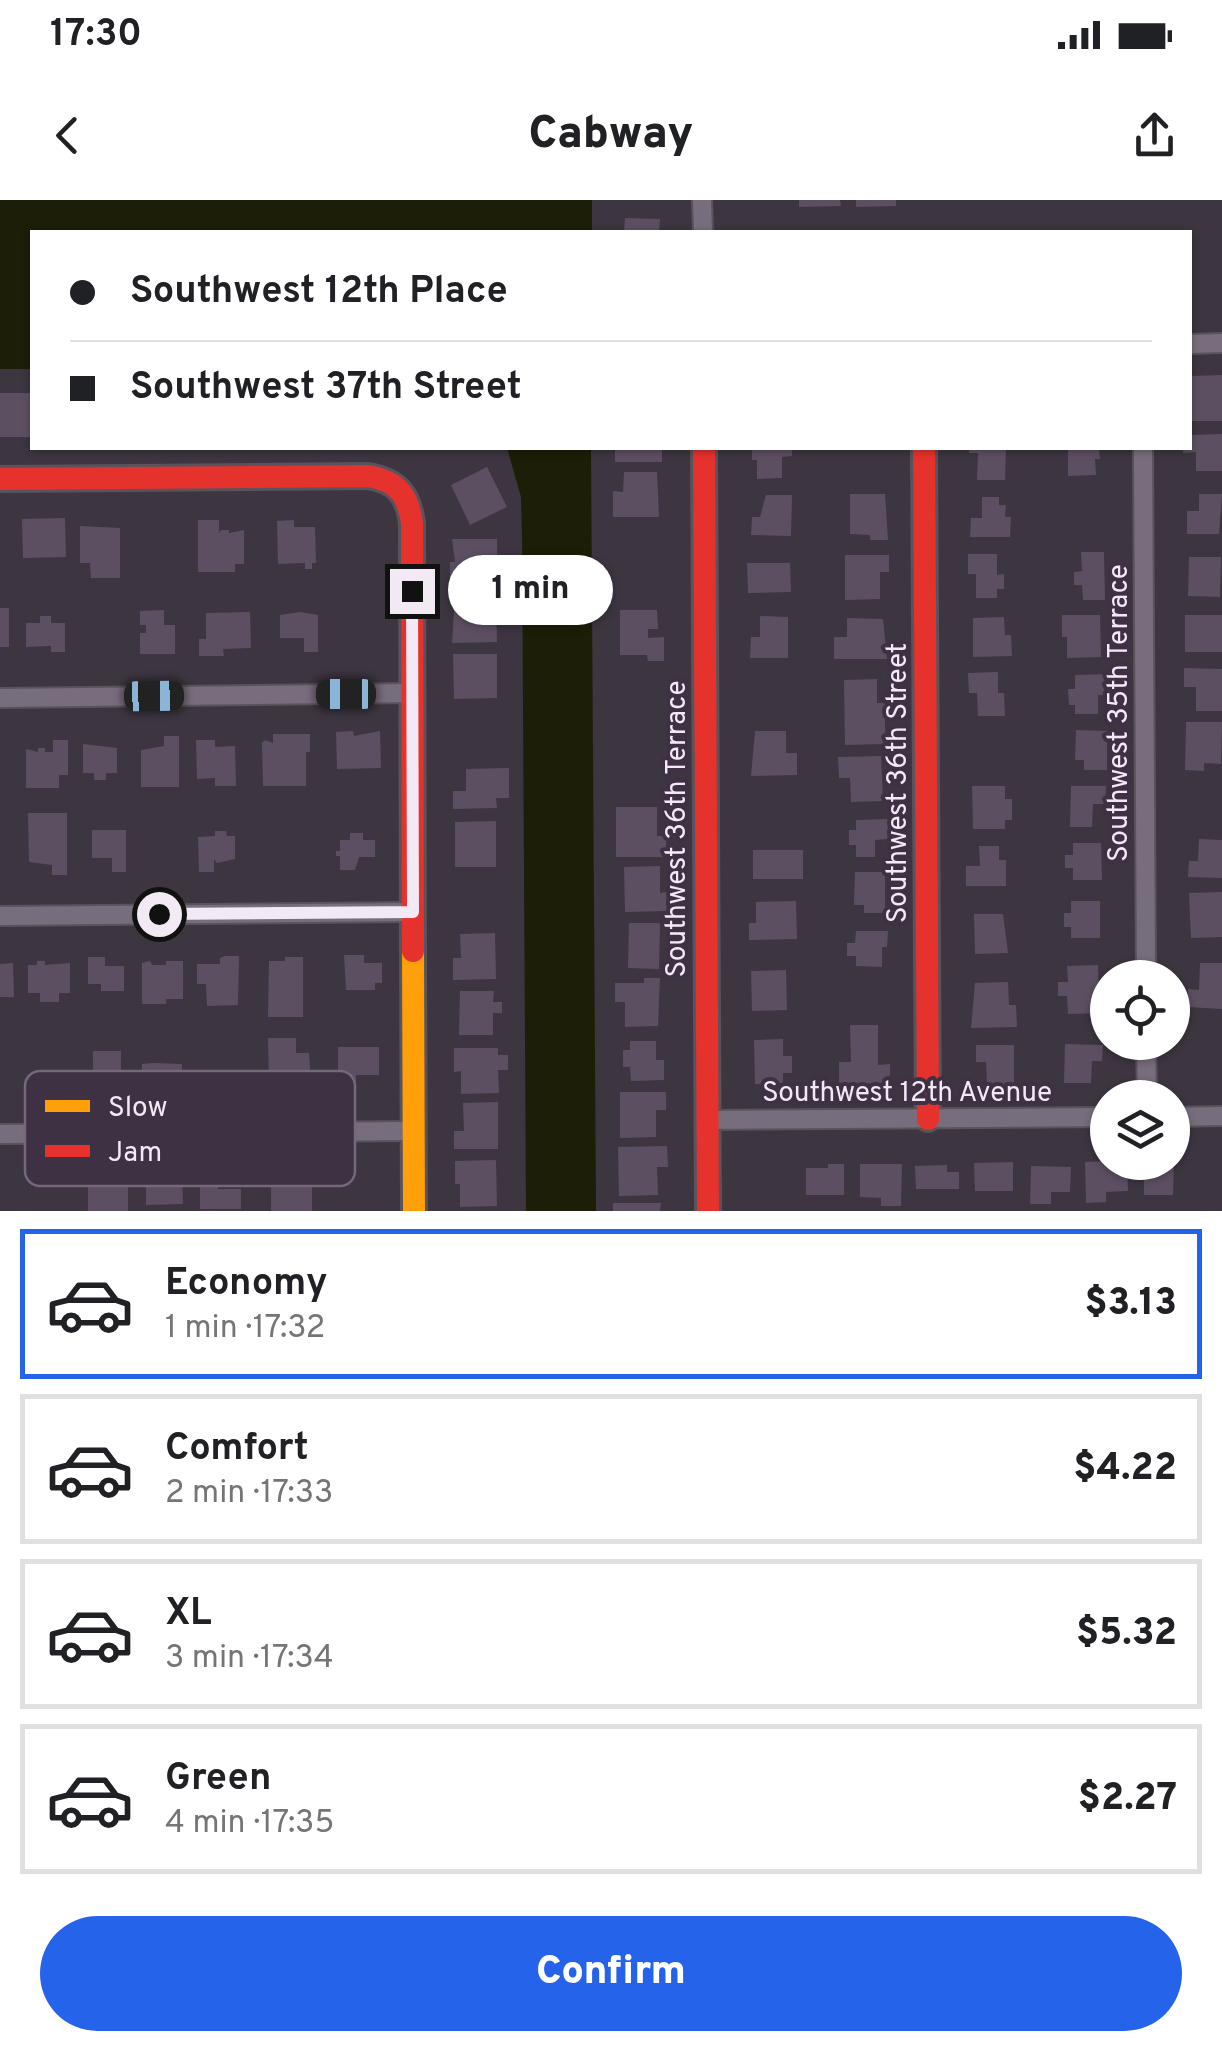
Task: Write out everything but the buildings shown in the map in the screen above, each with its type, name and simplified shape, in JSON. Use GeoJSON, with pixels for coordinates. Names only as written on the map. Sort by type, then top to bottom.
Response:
{"type":"FeatureCollection","features":[{"type":"Feature","properties":{"kind":"street"},"geometry":{"type":"LineString","coordinates":[[702,200],[702,230]]}},
{"type":"Feature","properties":{"kind":"street"},"geometry":{"type":"LineString","coordinates":[[1192,344],[1222,343]]}},
{"type":"Feature","properties":{"kind":"street","name":"Southwest 36th Terrace"},"geometry":{"type":"LineString","coordinates":[[704,450],[708,1211]]}},
{"type":"Feature","properties":{"kind":"street","name":"Southwest 36th Street"},"geometry":{"type":"LineString","coordinates":[[924,450],[928,1119]]}},
{"type":"Feature","properties":{"kind":"street","name":"Southwest 35th Terrace"},"geometry":{"type":"LineString","coordinates":[[1143,450],[1146,960]]}},
{"type":"Feature","properties":{"kind":"street"},"geometry":{"type":"LineString","coordinates":[[0,479],[368,476],[386,478],[402,488],[412,523],[414,1211]]}},
{"type":"Feature","properties":{"kind":"street"},"geometry":{"type":"LineString","coordinates":[[0,698],[412,693]]}},
{"type":"Feature","properties":{"kind":"street"},"geometry":{"type":"LineString","coordinates":[[0,916],[413,912]]}},
{"type":"Feature","properties":{"kind":"street"},"geometry":{"type":"LineString","coordinates":[[1190,1117],[1222,1116]]}},
{"type":"Feature","properties":{"kind":"street","name":"Southwest 12th Avenue"},"geometry":{"type":"LineString","coordinates":[[706,1120],[1090,1118]]}},
{"type":"Feature","properties":{"kind":"street"},"geometry":{"type":"LineString","coordinates":[[355,1131],[414,1131]]}},
{"type":"Feature","properties":{"kind":"street"},"geometry":{"type":"LineString","coordinates":[[0,1134],[25,1134]]}},
{"type":"Feature","properties":{"kind":"shaded area"},"geometry":{"type":"Polygon","coordinates":[[[0,200],[592,200],[592,230],[30,230],[30,369],[0,369],[0,200]]]}},
{"type":"Feature","properties":{"kind":"shaded area"},"geometry":{"type":"Polygon","coordinates":[[[508,450],[591,450],[596,1211],[526,1211],[521,497],[508,450]]]}},
{"type":"Feature","properties":{"kind":"traffic: slow"},"geometry":{"type":"LineString","coordinates":[[413,951],[414,1211]]}},
{"type":"Feature","properties":{"kind":"traffic: jam"},"geometry":{"type":"LineString","coordinates":[[704,450],[708,1211]]}},
{"type":"Feature","properties":{"kind":"traffic: jam"},"geometry":{"type":"LineString","coordinates":[[924,450],[928,1119]]}},
{"type":"Feature","properties":{"kind":"traffic: jam"},"geometry":{"type":"LineString","coordinates":[[0,479],[368,476],[387,481],[399,490],[408,504],[412,523],[413,951]]}},
{"type":"Feature","properties":{"kind":"route"},"geometry":{"type":"LineString","coordinates":[[159,914],[413,912],[412,591]]}}]}
